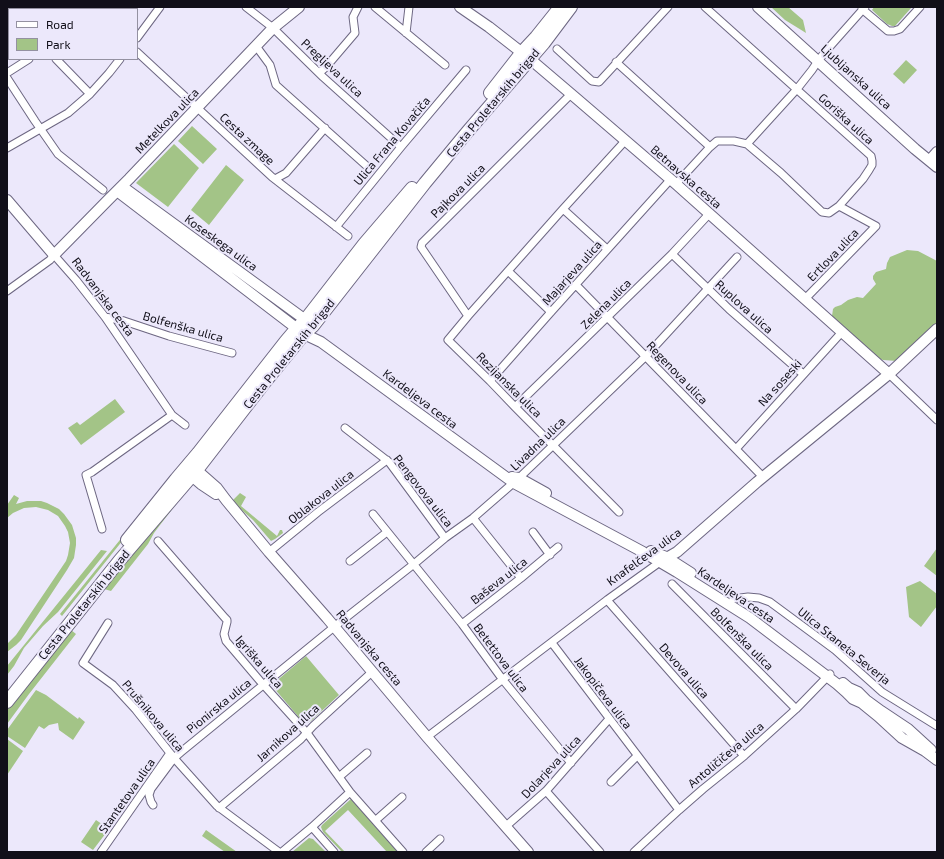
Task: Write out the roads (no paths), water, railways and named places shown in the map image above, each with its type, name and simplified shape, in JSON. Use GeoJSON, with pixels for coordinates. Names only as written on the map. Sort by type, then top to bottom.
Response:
{"type":"FeatureCollection","features":[{"type":"Feature","properties":{"kind":"main road","name":"Cesta Proletarskih brigad"},"geometry":{"type":"LineString","coordinates":[[526,56],[536,37],[560,7]]}},
{"type":"Feature","properties":{"kind":"main road","name":"Cesta Proletarskih brigad"},"geometry":{"type":"LineString","coordinates":[[7,702],[41,657],[191,470],[265,382],[364,244],[476,112],[526,56],[544,43],[571,7]]}},
{"type":"Feature","properties":{"kind":"main road","name":"Cesta Proletarskih brigad"},"geometry":{"type":"LineString","coordinates":[[7,690],[176,479],[191,470]]}},
{"type":"Feature","properties":{"kind":"street"},"geometry":{"type":"LineString","coordinates":[[138,37],[160,7]]}},
{"type":"Feature","properties":{"kind":"street","name":"Pregljeva ulica"},"geometry":{"type":"LineString","coordinates":[[246,7],[273,28],[319,73],[401,147]]}},
{"type":"Feature","properties":{"kind":"street","name":"Metelkova ulica"},"geometry":{"type":"LineString","coordinates":[[54,256],[273,28],[299,7]]}},
{"type":"Feature","properties":{"kind":"street"},"geometry":{"type":"LineString","coordinates":[[319,73],[355,33],[353,17],[358,7]]}},
{"type":"Feature","properties":{"kind":"street"},"geometry":{"type":"LineString","coordinates":[[375,7],[445,65]]}},
{"type":"Feature","properties":{"kind":"street"},"geometry":{"type":"LineString","coordinates":[[406,33],[409,7]]}},
{"type":"Feature","properties":{"kind":"street","name":"Betnavska cesta"},"geometry":{"type":"LineString","coordinates":[[460,7],[489,27],[526,56],[625,140],[889,374]]}},
{"type":"Feature","properties":{"kind":"street"},"geometry":{"type":"LineString","coordinates":[[557,49],[592,81],[599,82],[668,7]]}},
{"type":"Feature","properties":{"kind":"street","name":"Goriška ulica"},"geometry":{"type":"LineString","coordinates":[[705,7],[871,156],[872,165],[869,170],[839,206]]}},
{"type":"Feature","properties":{"kind":"street","name":"Ljubljanska ulica"},"geometry":{"type":"LineString","coordinates":[[758,7],[933,164]]}},
{"type":"Feature","properties":{"kind":"street"},"geometry":{"type":"LineString","coordinates":[[747,144],[796,89],[864,8],[888,31],[894,31],[900,29],[920,7]]}},
{"type":"Feature","properties":{"kind":"street"},"geometry":{"type":"LineString","coordinates":[[256,46],[270,65],[276,85],[370,169]]}},
{"type":"Feature","properties":{"kind":"street","name":"Cesta zmage"},"geometry":{"type":"LineString","coordinates":[[138,53],[275,179],[348,236]]}},
{"type":"Feature","properties":{"kind":"street"},"geometry":{"type":"LineString","coordinates":[[7,73],[27,60]]}},
{"type":"Feature","properties":{"kind":"street"},"geometry":{"type":"LineString","coordinates":[[57,60],[90,94]]}},
{"type":"Feature","properties":{"kind":"street"},"geometry":{"type":"LineString","coordinates":[[7,148],[68,113],[90,94],[119,60]]}},
{"type":"Feature","properties":{"kind":"street"},"geometry":{"type":"LineString","coordinates":[[616,62],[710,147]]}},
{"type":"Feature","properties":{"kind":"street","name":"Ulica Frana Kovačiča"},"geometry":{"type":"LineString","coordinates":[[336,227],[466,70]]}},
{"type":"Feature","properties":{"kind":"street"},"geometry":{"type":"LineString","coordinates":[[7,78],[58,154],[103,190]]}},
{"type":"Feature","properties":{"kind":"street","name":"Pajkova ulica"},"geometry":{"type":"LineString","coordinates":[[468,316],[421,247],[422,242],[571,94]]}},
{"type":"Feature","properties":{"kind":"street"},"geometry":{"type":"LineString","coordinates":[[275,179],[286,173],[325,128]]}},
{"type":"Feature","properties":{"kind":"street","name":"Rezijanska ulica"},"geometry":{"type":"LineString","coordinates":[[619,512],[448,340],[625,140]]}},
{"type":"Feature","properties":{"kind":"street"},"geometry":{"type":"LineString","coordinates":[[673,182],[717,140],[734,141],[747,144],[781,173],[822,212],[829,213],[839,206]]}},
{"type":"Feature","properties":{"kind":"street"},"geometry":{"type":"LineString","coordinates":[[933,164],[937,152]]}},
{"type":"Feature","properties":{"kind":"street","name":"Majarjeva ulica"},"geometry":{"type":"LineString","coordinates":[[490,381],[607,249],[673,182]]}},
{"type":"Feature","properties":{"kind":"street","name":"Koseskega ulica"},"geometry":{"type":"LineString","coordinates":[[119,188],[304,327],[321,342]]}},
{"type":"Feature","properties":{"kind":"street","name":"Radvanjska cesta"},"geometry":{"type":"LineString","coordinates":[[7,200],[76,280],[105,317],[172,415],[185,425]]}},
{"type":"Feature","properties":{"kind":"street","name":"Ertlova ulica"},"geometry":{"type":"LineString","coordinates":[[805,299],[876,226],[839,206]]}},
{"type":"Feature","properties":{"kind":"street"},"geometry":{"type":"LineString","coordinates":[[563,209],[607,249]]}},
{"type":"Feature","properties":{"kind":"street","name":"Zelena ulica"},"geometry":{"type":"LineString","coordinates":[[515,407],[672,254],[709,214]]}},
{"type":"Feature","properties":{"kind":"street","name":"Ruplova ulica"},"geometry":{"type":"LineString","coordinates":[[672,254],[707,289],[803,374]]}},
{"type":"Feature","properties":{"kind":"street"},"geometry":{"type":"LineString","coordinates":[[7,291],[54,256]]}},
{"type":"Feature","properties":{"kind":"street","name":"Livadna ulica"},"geometry":{"type":"LineString","coordinates":[[334,627],[445,538],[473,518],[516,481],[646,356],[737,257]]}},
{"type":"Feature","properties":{"kind":"street"},"geometry":{"type":"LineString","coordinates":[[508,271],[551,312]]}},
{"type":"Feature","properties":{"kind":"street","name":"Regenova ulica"},"geometry":{"type":"LineString","coordinates":[[576,284],[763,477]]}},
{"type":"Feature","properties":{"kind":"street","name":"Bolfenška ulica"},"geometry":{"type":"LineString","coordinates":[[105,317],[124,321],[169,336],[232,353]]}},
{"type":"Feature","properties":{"kind":"street","name":"Knafelčeva ulica"},"geometry":{"type":"LineString","coordinates":[[426,737],[607,600],[663,560],[677,552],[763,477],[889,374],[937,329]]}},
{"type":"Feature","properties":{"kind":"street","name":"Na soseski"},"geometry":{"type":"LineString","coordinates":[[736,448],[842,332]]}},
{"type":"Feature","properties":{"kind":"street","name":"Kardeljeva cesta"},"geometry":{"type":"LineString","coordinates":[[321,342],[504,476],[663,560],[681,566],[720,593],[741,604],[760,621],[829,675],[853,699],[862,703],[902,738],[937,760]]}},
{"type":"Feature","properties":{"kind":"street"},"geometry":{"type":"LineString","coordinates":[[889,374],[936,415]]}},
{"type":"Feature","properties":{"kind":"street"},"geometry":{"type":"LineString","coordinates":[[102,529],[86,475],[172,415]]}},
{"type":"Feature","properties":{"kind":"street","name":"Pengovova ulica"},"geometry":{"type":"LineString","coordinates":[[345,428],[389,462],[445,538]]}},
{"type":"Feature","properties":{"kind":"street","name":"Oblakova ulica"},"geometry":{"type":"LineString","coordinates":[[269,552],[318,512],[387,460]]}},
{"type":"Feature","properties":{"kind":"street","name":"Radvanjska cesta"},"geometry":{"type":"LineString","coordinates":[[191,470],[218,488],[226,500],[269,552],[327,618],[426,737],[528,852]]}},
{"type":"Feature","properties":{"kind":"street","name":"Betettova ulica"},"geometry":{"type":"LineString","coordinates":[[374,514],[462,624],[503,680],[571,763]]}},
{"type":"Feature","properties":{"kind":"street"},"geometry":{"type":"LineString","coordinates":[[473,518],[521,578]]}},
{"type":"Feature","properties":{"kind":"street"},"geometry":{"type":"LineString","coordinates":[[350,561],[388,532]]}},
{"type":"Feature","properties":{"kind":"street"},"geometry":{"type":"LineString","coordinates":[[533,532],[550,555]]}},
{"type":"Feature","properties":{"kind":"street","name":"Igriška ulica"},"geometry":{"type":"LineString","coordinates":[[158,541],[227,620],[224,634],[226,641],[263,685],[307,733],[350,792],[403,852]]}},
{"type":"Feature","properties":{"kind":"street","name":"Baševa ulica"},"geometry":{"type":"LineString","coordinates":[[462,624],[550,555],[558,547]]}},
{"type":"Feature","properties":{"kind":"street","name":"Kardeljeva cesta"},"geometry":{"type":"LineString","coordinates":[[663,560],[683,576],[750,618],[829,675],[858,692],[866,700],[908,729],[937,754]]}},
{"type":"Feature","properties":{"kind":"street","name":"Bolfenška ulica"},"geometry":{"type":"LineString","coordinates":[[672,584],[796,710]]}},
{"type":"Feature","properties":{"kind":"street","name":"Ulica Staneta Severja"},"geometry":{"type":"LineString","coordinates":[[733,599],[748,597],[759,598],[770,602],[835,650],[882,692],[937,726]]}},
{"type":"Feature","properties":{"kind":"street","name":"Devova ulica"},"geometry":{"type":"LineString","coordinates":[[607,600],[744,756]]}},
{"type":"Feature","properties":{"kind":"street","name":"Prušnikova ulica"},"geometry":{"type":"LineString","coordinates":[[108,623],[83,663],[112,685],[136,710],[172,755],[218,807],[280,852],[312,827],[350,792]]}},
{"type":"Feature","properties":{"kind":"street","name":"Pionirska ulica"},"geometry":{"type":"LineString","coordinates":[[172,755],[180,752],[334,627]]}},
{"type":"Feature","properties":{"kind":"street","name":"Jakopičeva ulica"},"geometry":{"type":"LineString","coordinates":[[552,643],[679,810]]}},
{"type":"Feature","properties":{"kind":"street","name":"Jarnikova ulica"},"geometry":{"type":"LineString","coordinates":[[218,807],[301,739],[313,726],[372,672]]}},
{"type":"Feature","properties":{"kind":"street","name":"Antoličičeva ulica"},"geometry":{"type":"LineString","coordinates":[[634,852],[679,810],[796,710],[829,675]]}},
{"type":"Feature","properties":{"kind":"street","name":"Dolarjeva ulica"},"geometry":{"type":"LineString","coordinates":[[505,827],[546,791],[609,719]]}},
{"type":"Feature","properties":{"kind":"street"},"geometry":{"type":"LineString","coordinates":[[340,777],[367,753]]}},
{"type":"Feature","properties":{"kind":"street"},"geometry":{"type":"LineString","coordinates":[[153,805],[149,795],[150,792],[172,755]]}},
{"type":"Feature","properties":{"kind":"street","name":"Stantetova ulica"},"geometry":{"type":"LineString","coordinates":[[101,852],[172,755]]}},
{"type":"Feature","properties":{"kind":"street"},"geometry":{"type":"LineString","coordinates":[[611,782],[637,756]]}},
{"type":"Feature","properties":{"kind":"street"},"geometry":{"type":"LineString","coordinates":[[546,791],[600,852]]}},
{"type":"Feature","properties":{"kind":"street"},"geometry":{"type":"LineString","coordinates":[[376,820],[402,797]]}},
{"type":"Feature","properties":{"kind":"street"},"geometry":{"type":"LineString","coordinates":[[312,827],[334,852]]}},
{"type":"Feature","properties":{"kind":"street"},"geometry":{"type":"LineString","coordinates":[[426,852],[440,839]]}}]}
